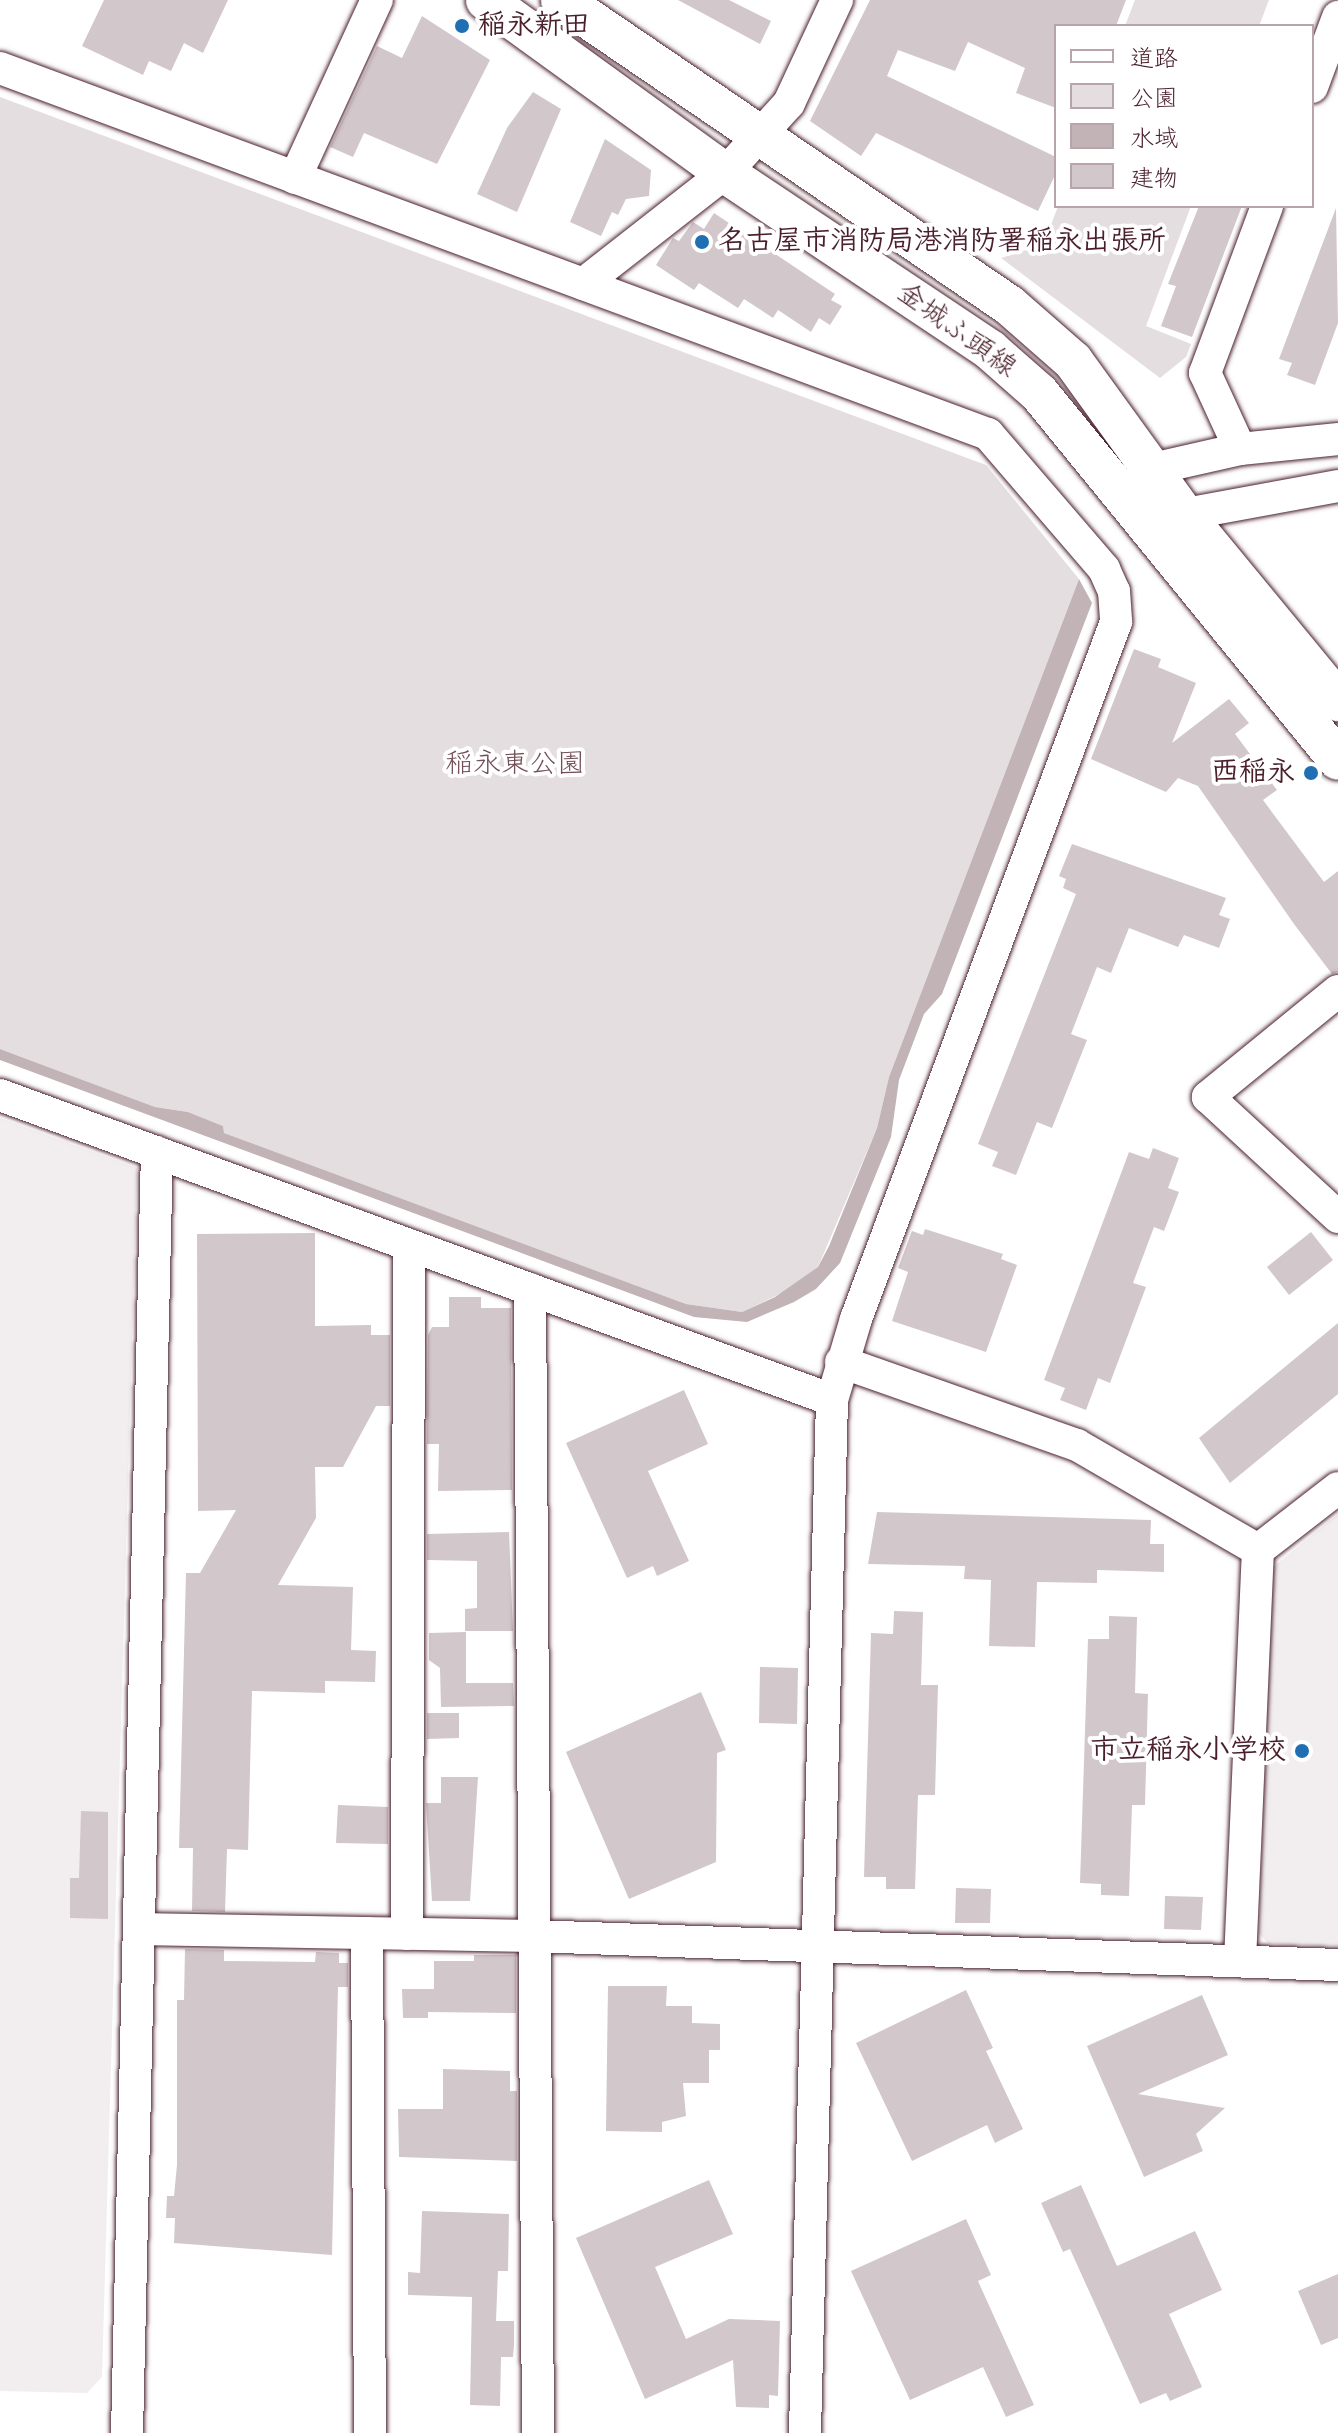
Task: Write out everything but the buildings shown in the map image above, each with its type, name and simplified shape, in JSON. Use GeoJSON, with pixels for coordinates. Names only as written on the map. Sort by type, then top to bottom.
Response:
{"type":"FeatureCollection","features":[{"type":"Feature","properties":{"kind":"main road","name":"金城ふ頭線"},"geometry":{"type":"LineString","coordinates":[[486,0],[725,173],[990,350],[1039,393],[1338,759]]}},
{"type":"Feature","properties":{"kind":"main road","name":"金城ふ頭線"},"geometry":{"type":"LineString","coordinates":[[578,5],[760,135],[1009,305],[1073,361],[1183,513],[1338,701]]}},
{"type":"Feature","properties":{"kind":"street"},"geometry":{"type":"LineString","coordinates":[[295,178],[377,0]]}},
{"type":"Feature","properties":{"kind":"street"},"geometry":{"type":"LineString","coordinates":[[583,284],[725,173],[789,103],[837,0]]}},
{"type":"Feature","properties":{"kind":"street"},"geometry":{"type":"LineString","coordinates":[[1314,82],[1338,17]]}},
{"type":"Feature","properties":{"kind":"street"},"geometry":{"type":"LineString","coordinates":[[0,68],[988,434],[1104,569],[1114,591],[1116,622],[841,1362],[832,1400],[805,2433]]}},
{"type":"Feature","properties":{"kind":"street"},"geometry":{"type":"LineString","coordinates":[[1240,449],[1205,373],[1266,208]]}},
{"type":"Feature","properties":{"kind":"street"},"geometry":{"type":"LineString","coordinates":[[1338,439],[1240,449],[1152,469],[1142,522],[1338,486]]}},
{"type":"Feature","properties":{"kind":"street"},"geometry":{"type":"LineString","coordinates":[[1338,991],[1208,1097],[1338,1217]]}},
{"type":"Feature","properties":{"kind":"street"},"geometry":{"type":"LineString","coordinates":[[0,1095],[832,1400]]}},
{"type":"Feature","properties":{"kind":"street"},"geometry":{"type":"LineString","coordinates":[[127,2433],[157,1152]]}},
{"type":"Feature","properties":{"kind":"street"},"geometry":{"type":"LineString","coordinates":[[407,1934],[409,1245]]}},
{"type":"Feature","properties":{"kind":"street"},"geometry":{"type":"LineString","coordinates":[[530,1289],[532,1936],[538,2433]]}},
{"type":"Feature","properties":{"kind":"street"},"geometry":{"type":"LineString","coordinates":[[841,1362],[1077,1445],[1258,1550]]}},
{"type":"Feature","properties":{"kind":"street"},"geometry":{"type":"LineString","coordinates":[[1240,1961],[1258,1550],[1338,1488]]}},
{"type":"Feature","properties":{"kind":"street"},"geometry":{"type":"LineString","coordinates":[[139,1929],[532,1936],[1338,1965]]}},
{"type":"Feature","properties":{"kind":"street"},"geometry":{"type":"LineString","coordinates":[[367,1933],[370,2433]]}},
{"type":"Feature","properties":{"kind":"shaded area"},"geometry":{"type":"Polygon","coordinates":[[[0,1118],[137,1168],[102,2377],[87,2393],[0,2391],[0,1118]]]}},
{"type":"Feature","properties":{"kind":"shaded area","name":"市立稲永小学校"},"geometry":{"type":"Polygon","coordinates":[[[1338,1514],[1338,1946],[1269,1944],[1259,1934],[1272,1568],[1338,1514]]]}},
{"type":"Feature","properties":{"kind":"green space"},"geometry":{"type":"Polygon","coordinates":[[[1135,0],[1269,0],[1260,24],[1126,24],[1135,0]]]}},
{"type":"Feature","properties":{"kind":"green space","name":"稲永東公園"},"geometry":{"type":"Polygon","coordinates":[[[0,97],[986,465],[1079,579],[889,1077],[877,1128],[818,1267],[790,1289],[742,1312],[686,1304],[224,1133],[223,1126],[188,1112],[155,1107],[0,1049],[0,97]]]}},
{"type":"Feature","properties":{"kind":"green space"},"geometry":{"type":"Polygon","coordinates":[[[1057,208],[1190,208],[1146,326],[1191,344],[1186,357],[1160,378],[1001,258],[1044,244],[1057,208]]]}},
{"type":"Feature","properties":{"kind":"water"},"geometry":{"type":"Polygon","coordinates":[[[1079,579],[1092,603],[942,994],[924,1014],[899,1080],[891,1137],[840,1263],[816,1289],[794,1302],[747,1322],[694,1317],[0,1060],[0,1049],[155,1107],[188,1112],[223,1126],[224,1133],[686,1304],[742,1312],[775,1297],[818,1267],[829,1246],[877,1128],[889,1077],[1079,579]]]}},
{"type":"Feature","properties":{"kind":"place","name":"稲永新田"},"geometry":{"type":"Point","coordinates":[462,26]}},
{"type":"Feature","properties":{"kind":"place","name":"名古屋市消防局港消防署稲永出張所"},"geometry":{"type":"Point","coordinates":[702,242]}},
{"type":"Feature","properties":{"kind":"place","name":"西稲永"},"geometry":{"type":"Point","coordinates":[1311,773]}},
{"type":"Feature","properties":{"kind":"place","name":"市立稲永小学校"},"geometry":{"type":"Point","coordinates":[1302,1751]}}]}
